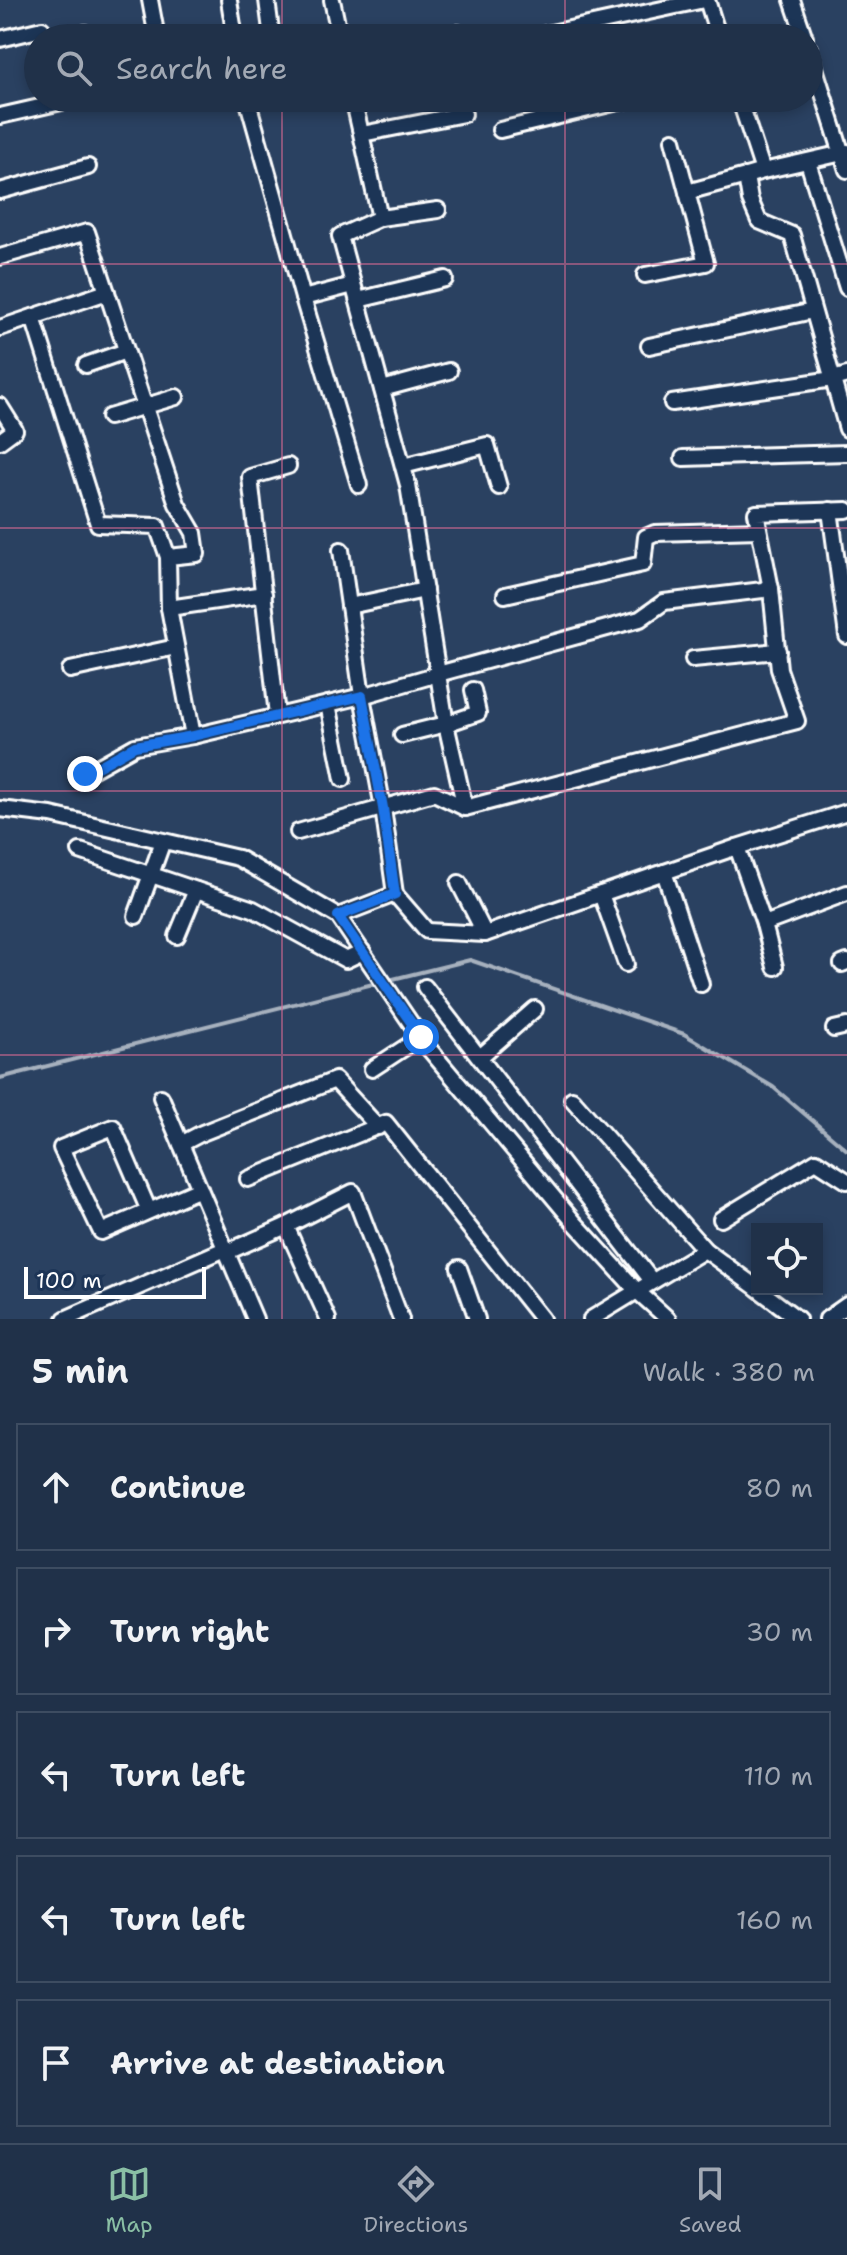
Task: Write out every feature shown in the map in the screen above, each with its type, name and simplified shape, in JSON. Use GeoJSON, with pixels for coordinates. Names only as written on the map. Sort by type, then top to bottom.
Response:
{"type":"FeatureCollection","features":[{"type":"Feature","properties":{"kind":"street"},"geometry":{"type":"LineString","coordinates":[[150,0],[154,24]]}},
{"type":"Feature","properties":{"kind":"street"},"geometry":{"type":"LineString","coordinates":[[229,0],[233,24]]}},
{"type":"Feature","properties":{"kind":"street"},"geometry":{"type":"LineString","coordinates":[[267,0],[270,24]]}},
{"type":"Feature","properties":{"kind":"street"},"geometry":{"type":"LineString","coordinates":[[332,0],[337,24]]}},
{"type":"Feature","properties":{"kind":"street"},"geometry":{"type":"LineString","coordinates":[[593,24],[705,0],[714,24]]}},
{"type":"Feature","properties":{"kind":"street"},"geometry":{"type":"LineString","coordinates":[[792,0],[800,24]]}},
{"type":"Feature","properties":{"kind":"street"},"geometry":{"type":"LineString","coordinates":[[0,39],[24,33]]}},
{"type":"Feature","properties":{"kind":"street"},"geometry":{"type":"LineString","coordinates":[[823,89],[845,153],[847,170]]}},
{"type":"Feature","properties":{"kind":"street"},"geometry":{"type":"LineString","coordinates":[[0,116],[24,111]]}},
{"type":"Feature","properties":{"kind":"street"},"geometry":{"type":"LineString","coordinates":[[251,112],[359,485]]}},
{"type":"Feature","properties":{"kind":"street"},"geometry":{"type":"LineString","coordinates":[[356,112],[380,218]]}},
{"type":"Feature","properties":{"kind":"street"},"geometry":{"type":"LineString","coordinates":[[500,130],[576,112]]}},
{"type":"Feature","properties":{"kind":"street"},"geometry":{"type":"LineString","coordinates":[[744,112],[763,171]]}},
{"type":"Feature","properties":{"kind":"street"},"geometry":{"type":"LineString","coordinates":[[362,134],[464,114]]}},
{"type":"Feature","properties":{"kind":"street"},"geometry":{"type":"LineString","coordinates":[[645,275],[706,263],[673,140]]}},
{"type":"Feature","properties":{"kind":"street"},"geometry":{"type":"LineString","coordinates":[[687,192],[845,153]]}},
{"type":"Feature","properties":{"kind":"street"},"geometry":{"type":"LineString","coordinates":[[808,162],[847,288]]}},
{"type":"Feature","properties":{"kind":"street"},"geometry":{"type":"LineString","coordinates":[[0,191],[88,167]]}},
{"type":"Feature","properties":{"kind":"street"},"geometry":{"type":"LineString","coordinates":[[746,176],[750,200],[759,221],[792,235],[813,311],[840,377],[847,429]]}},
{"type":"Feature","properties":{"kind":"street"},"geometry":{"type":"LineString","coordinates":[[438,210],[380,218],[340,236],[408,485],[446,724],[465,808]]}},
{"type":"Feature","properties":{"kind":"street"},"geometry":{"type":"LineString","coordinates":[[0,257],[87,232],[177,504],[194,533],[197,554],[168,557]]}},
{"type":"Feature","properties":{"kind":"street"},"geometry":{"type":"LineString","coordinates":[[303,298],[445,279]]}},
{"type":"Feature","properties":{"kind":"street"},"geometry":{"type":"LineString","coordinates":[[0,328],[107,292]]}},
{"type":"Feature","properties":{"kind":"street"},"geometry":{"type":"LineString","coordinates":[[649,346],[813,311]]}},
{"type":"Feature","properties":{"kind":"street"},"geometry":{"type":"LineString","coordinates":[[33,317],[98,524],[157,526],[168,557],[169,608],[193,736]]}},
{"type":"Feature","properties":{"kind":"street"},"geometry":{"type":"LineString","coordinates":[[86,365],[126,351]]}},
{"type":"Feature","properties":{"kind":"street"},"geometry":{"type":"LineString","coordinates":[[382,389],[449,371]]}},
{"type":"Feature","properties":{"kind":"street"},"geometry":{"type":"LineString","coordinates":[[672,403],[840,377]]}},
{"type":"Feature","properties":{"kind":"street"},"geometry":{"type":"LineString","coordinates":[[109,417],[176,397]]}},
{"type":"Feature","properties":{"kind":"street"},"geometry":{"type":"LineString","coordinates":[[0,406],[15,430],[0,441]]}},
{"type":"Feature","properties":{"kind":"street"},"geometry":{"type":"LineString","coordinates":[[403,466],[487,445],[499,487]]}},
{"type":"Feature","properties":{"kind":"street"},"geometry":{"type":"LineString","coordinates":[[683,458],[847,453]]}},
{"type":"Feature","properties":{"kind":"street"},"geometry":{"type":"LineString","coordinates":[[277,715],[250,477],[288,466]]}},
{"type":"Feature","properties":{"kind":"street"},"geometry":{"type":"LineString","coordinates":[[830,510],[847,636]]}},
{"type":"Feature","properties":{"kind":"street"},"geometry":{"type":"LineString","coordinates":[[298,832],[434,793],[465,808],[797,721],[779,669],[771,589],[756,513],[847,510]]}},
{"type":"Feature","properties":{"kind":"street"},"geometry":{"type":"LineString","coordinates":[[505,595],[643,564],[646,537],[655,533],[759,530]]}},
{"type":"Feature","properties":{"kind":"street"},"geometry":{"type":"LineString","coordinates":[[341,550],[395,894],[427,931],[485,934],[847,812]]}},
{"type":"Feature","properties":{"kind":"street"},"geometry":{"type":"LineString","coordinates":[[85,774],[135,746],[193,736],[362,696],[640,619],[664,602],[771,589]]}},
{"type":"Feature","properties":{"kind":"street"},"geometry":{"type":"LineString","coordinates":[[349,606],[425,590]]}},
{"type":"Feature","properties":{"kind":"street"},"geometry":{"type":"LineString","coordinates":[[169,608],[264,594]]}},
{"type":"Feature","properties":{"kind":"street"},"geometry":{"type":"LineString","coordinates":[[70,670],[176,647]]}},
{"type":"Feature","properties":{"kind":"street"},"geometry":{"type":"LineString","coordinates":[[693,659],[778,651]]}},
{"type":"Feature","properties":{"kind":"street"},"geometry":{"type":"LineString","coordinates":[[402,735],[478,713],[473,690]]}},
{"type":"Feature","properties":{"kind":"street"},"geometry":{"type":"LineString","coordinates":[[328,704],[343,779]]}},
{"type":"Feature","properties":{"kind":"street"},"geometry":{"type":"LineString","coordinates":[[0,809],[51,815],[238,858],[338,916],[421,1037],[574,1222],[637,1291],[668,1319]]}},
{"type":"Feature","properties":{"kind":"street"},"geometry":{"type":"LineString","coordinates":[[136,916],[163,841]]}},
{"type":"Feature","properties":{"kind":"street"},"geometry":{"type":"LineString","coordinates":[[737,847],[764,924],[775,967]]}},
{"type":"Feature","properties":{"kind":"street"},"geometry":{"type":"LineString","coordinates":[[80,851],[253,909],[346,960],[363,952]]}},
{"type":"Feature","properties":{"kind":"street"},"geometry":{"type":"LineString","coordinates":[[664,872],[701,984]]}},
{"type":"Feature","properties":{"kind":"street"},"geometry":{"type":"LineString","coordinates":[[459,883],[485,934]]}},
{"type":"Feature","properties":{"kind":"street"},"geometry":{"type":"LineString","coordinates":[[177,936],[196,890]]}},
{"type":"Feature","properties":{"kind":"street"},"geometry":{"type":"LineString","coordinates":[[764,924],[847,893]]}},
{"type":"Feature","properties":{"kind":"street"},"geometry":{"type":"LineString","coordinates":[[338,916],[395,894]]}},
{"type":"Feature","properties":{"kind":"street"},"geometry":{"type":"LineString","coordinates":[[601,894],[626,964]]}},
{"type":"Feature","properties":{"kind":"street"},"geometry":{"type":"LineString","coordinates":[[425,987],[652,1281]]}},
{"type":"Feature","properties":{"kind":"street"},"geometry":{"type":"LineString","coordinates":[[480,1057],[535,1009]]}},
{"type":"Feature","properties":{"kind":"street"},"geometry":{"type":"LineString","coordinates":[[372,1069],[421,1037]]}},
{"type":"Feature","properties":{"kind":"street"},"geometry":{"type":"LineString","coordinates":[[181,1144],[335,1080],[378,1127]]}},
{"type":"Feature","properties":{"kind":"street"},"geometry":{"type":"LineString","coordinates":[[161,1097],[255,1319]]}},
{"type":"Feature","properties":{"kind":"street"},"geometry":{"type":"LineString","coordinates":[[572,1099],[705,1250],[751,1284]]}},
{"type":"Feature","properties":{"kind":"street"},"geometry":{"type":"LineString","coordinates":[[248,1179],[386,1123],[542,1319]]}},
{"type":"Feature","properties":{"kind":"street"},"geometry":{"type":"LineString","coordinates":[[149,1211],[113,1127],[61,1148],[101,1232],[200,1189]]}},
{"type":"Feature","properties":{"kind":"street"},"geometry":{"type":"LineString","coordinates":[[721,1219],[816,1161],[847,1181]]}},
{"type":"Feature","properties":{"kind":"street"},"geometry":{"type":"LineString","coordinates":[[65,1319],[286,1226],[353,1192],[401,1319]]}},
{"type":"Feature","properties":{"kind":"street"},"geometry":{"type":"LineString","coordinates":[[286,1226],[328,1319]]}},
{"type":"Feature","properties":{"kind":"street"},"geometry":{"type":"LineString","coordinates":[[591,1319],[705,1250]]}},
{"type":"Feature","properties":{"kind":"street"},"geometry":{"type":"LineString","coordinates":[[459,1268],[477,1319]]}},
{"type":"Feature","properties":{"kind":"street"},"geometry":{"type":"LineString","coordinates":[[765,1295],[798,1319]]}},
{"type":"Feature","properties":{"kind":"street"},"geometry":{"type":"LineString","coordinates":[[827,1319],[847,1305]]}},
{"type":"Feature","properties":{"kind":"waterway"},"geometry":{"type":"LineString","coordinates":[[393,979],[470,960],[684,1034],[773,1087],[847,1150]]}},
{"type":"Feature","properties":{"kind":"waterway"},"geometry":{"type":"LineString","coordinates":[[0,1078],[373,984]]}},
{"type":"Feature","properties":{"kind":"route"},"geometry":{"type":"LineString","coordinates":[[85,774],[135,746],[193,736],[362,696],[395,894],[338,916],[421,1037]]}}]}
